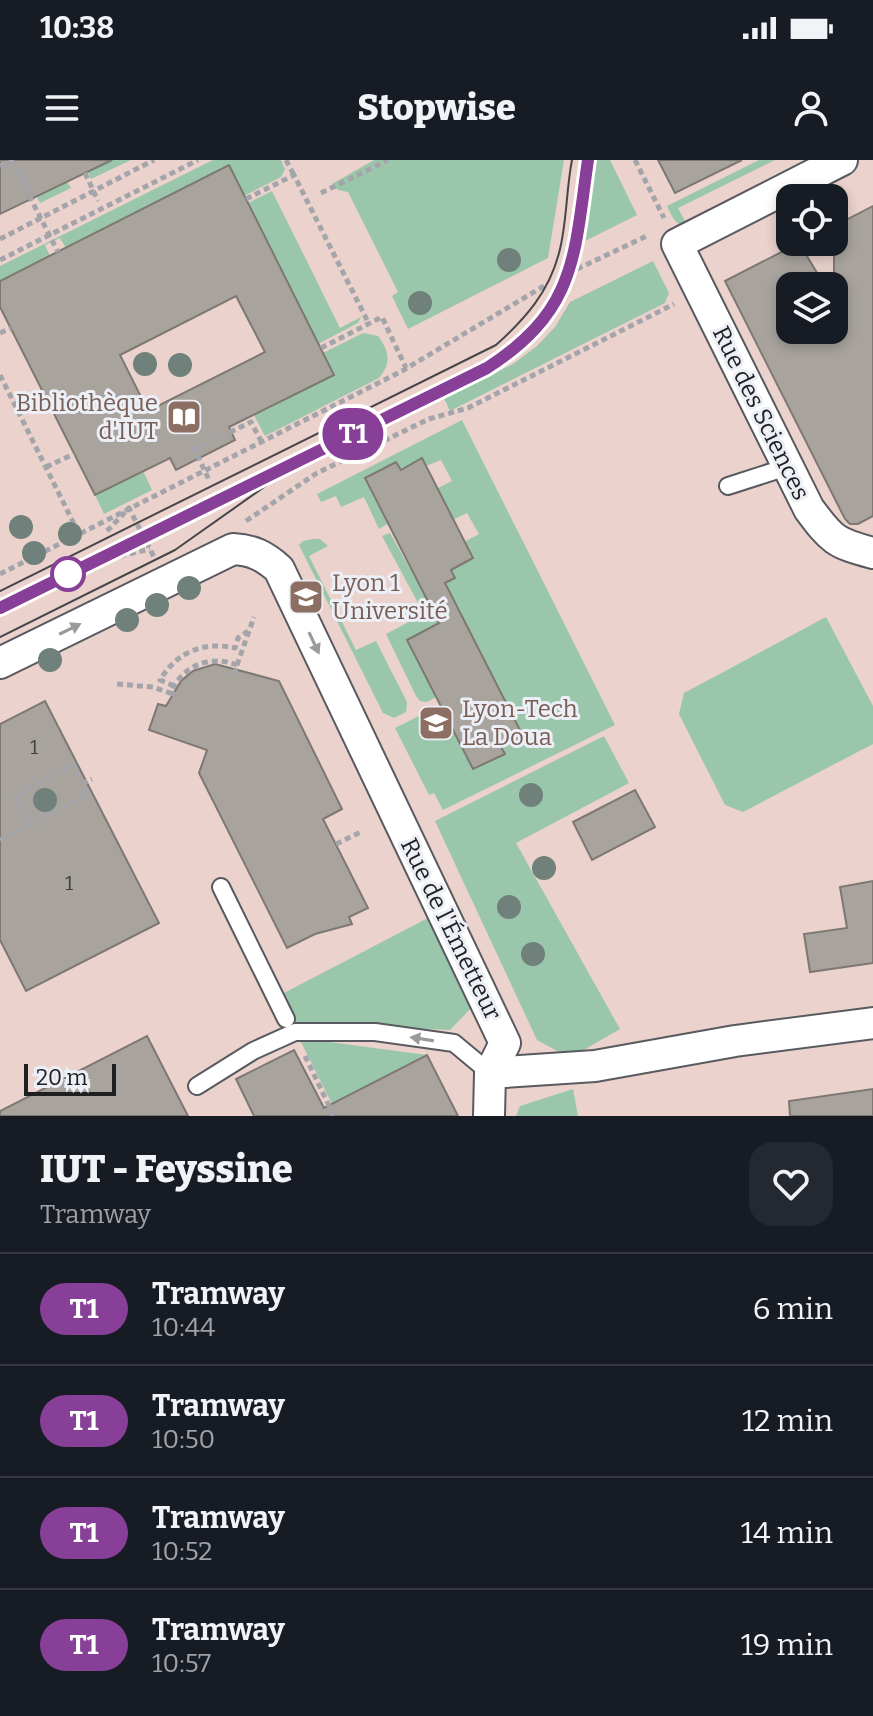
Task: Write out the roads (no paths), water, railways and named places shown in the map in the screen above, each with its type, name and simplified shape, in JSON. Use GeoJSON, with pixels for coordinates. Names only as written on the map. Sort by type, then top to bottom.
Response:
{"type":"FeatureCollection","features":[{"type":"Feature","properties":{"kind":"street","name":"Rue des Sciences"},"geometry":{"type":"LineString","coordinates":[[842,160],[672,234],[809,509],[829,536],[845,546],[873,553]]}},
{"type":"Feature","properties":{"kind":"street","name":"Rue de l'Émetteur"},"geometry":{"type":"LineString","coordinates":[[0,663],[233,549],[251,550],[266,557],[279,569],[505,1043],[490,1073]]}},
{"type":"Feature","properties":{"kind":"street"},"geometry":{"type":"LineString","coordinates":[[489,1116],[490,1073],[595,1066],[735,1041],[873,1023]]}},
{"type":"Feature","properties":{"kind":"lane"},"geometry":{"type":"LineString","coordinates":[[728,486],[787,467]]}},
{"type":"Feature","properties":{"kind":"lane"},"geometry":{"type":"LineString","coordinates":[[221,887],[286,1019]]}},
{"type":"Feature","properties":{"kind":"lane"},"geometry":{"type":"LineString","coordinates":[[197,1086],[253,1051],[295,1032],[375,1032],[454,1043],[490,1073]]}},
{"type":"Feature","properties":{"kind":"tram line"},"geometry":{"type":"LineString","coordinates":[[0,591],[496,345],[535,304],[555,267],[564,230],[572,160]]}},
{"type":"Feature","properties":{"kind":"tram line"},"geometry":{"type":"LineString","coordinates":[[0,608],[487,368],[517,346],[539,325],[555,302],[566,278],[579,225],[588,160]]}},
{"type":"Feature","properties":{"kind":"tram line","name":"T1"},"geometry":{"type":"LineString","coordinates":[[0,608],[487,368],[510,353],[537,329],[562,291],[573,263],[588,160]]}},
{"type":"Feature","properties":{"kind":"tram line"},"geometry":{"type":"LineString","coordinates":[[0,637],[175,550],[267,485]]}},
{"type":"Feature","properties":{"kind":"place","name":"Bibliothèque d'IUT"},"geometry":{"type":"Point","coordinates":[184,417]}},
{"type":"Feature","properties":{"kind":"place","name":"Lyon 1 Université"},"geometry":{"type":"Point","coordinates":[306,597]}},
{"type":"Feature","properties":{"kind":"place","name":"Lyon-Tech La Doua"},"geometry":{"type":"Point","coordinates":[436,723]}}]}
